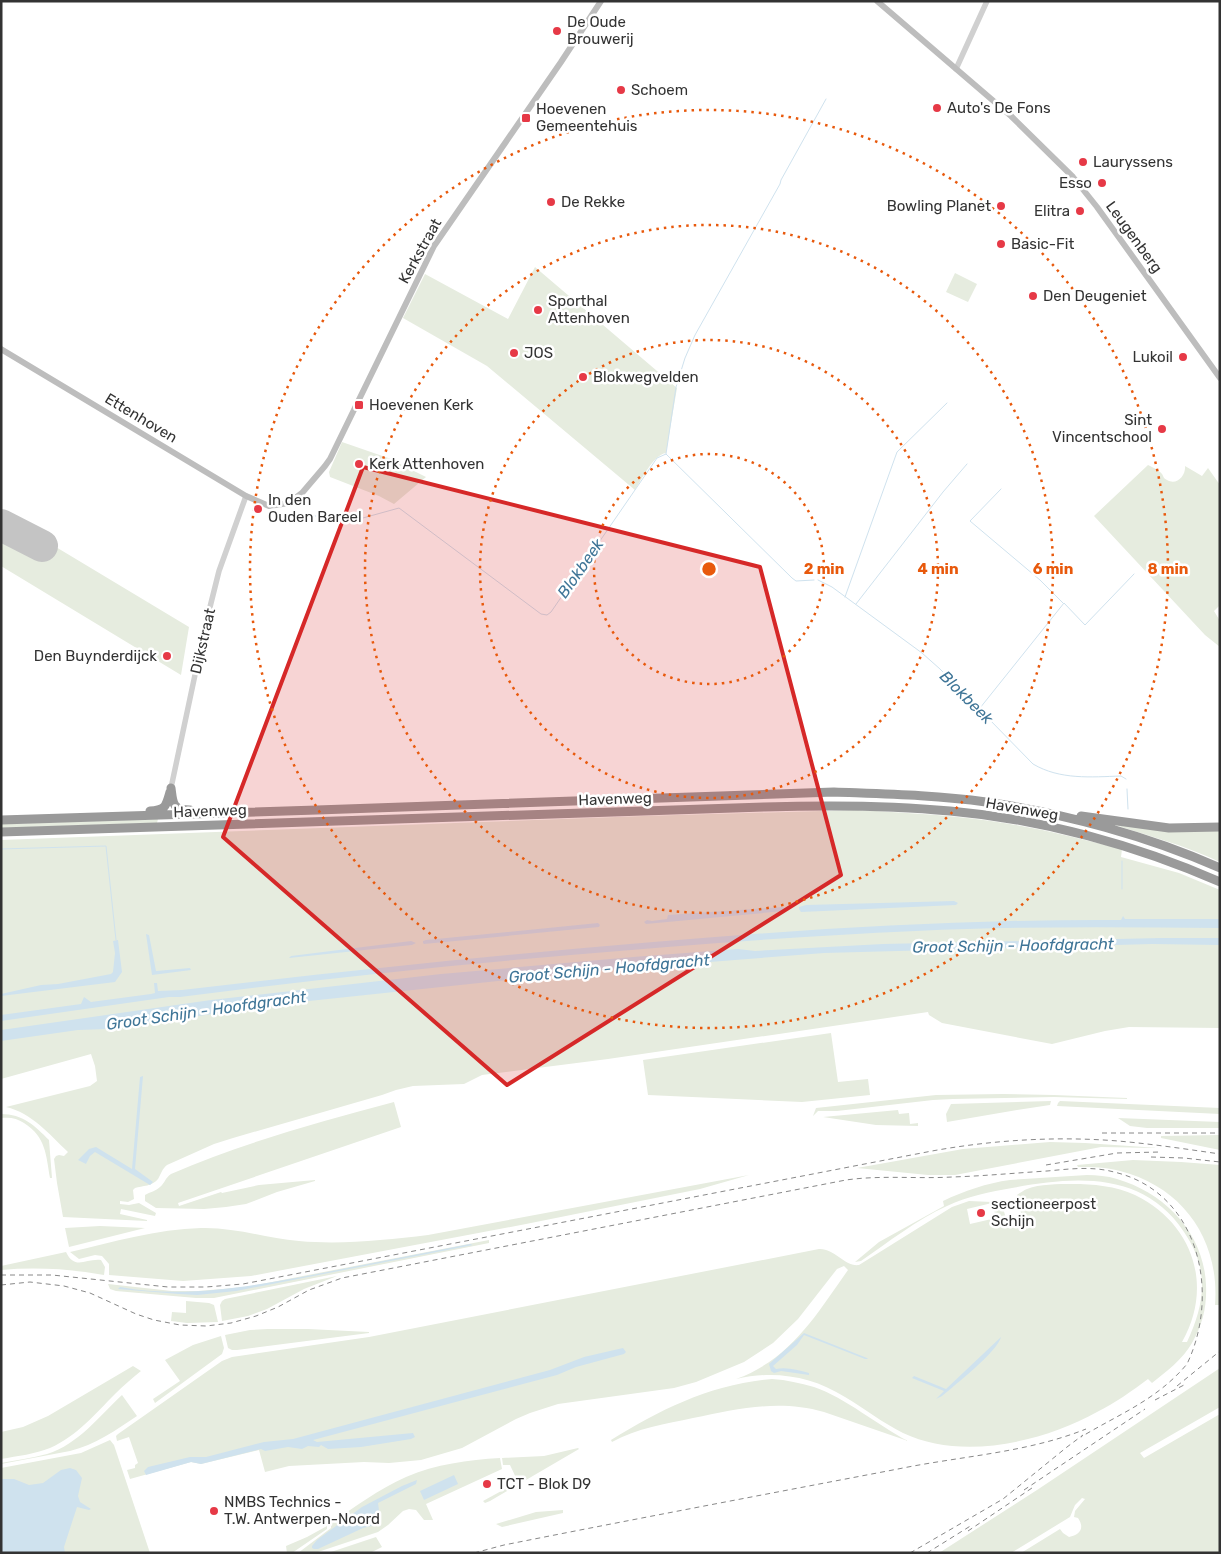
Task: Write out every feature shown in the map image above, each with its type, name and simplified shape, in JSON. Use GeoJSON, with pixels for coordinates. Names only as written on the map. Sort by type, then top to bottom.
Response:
{"type":"FeatureCollection","features":[{"type":"Feature","properties":{"kind":"highway"},"geometry":{"type":"LineString","coordinates":[[171,788],[173,804],[180,810],[271,808],[316,810]]}},
{"type":"Feature","properties":{"kind":"highway"},"geometry":{"type":"LineString","coordinates":[[50,818],[96,813],[159,811],[166,805],[171,788]]}},
{"type":"Feature","properties":{"kind":"highway","name":"Havenweg"},"geometry":{"type":"LineString","coordinates":[[1,820],[834,792],[897,794],[987,802],[1067,818],[1131,835],[1220,868]]}},
{"type":"Feature","properties":{"kind":"highway"},"geometry":{"type":"LineString","coordinates":[[987,802],[1130,824],[1169,828],[1220,828]]}},
{"type":"Feature","properties":{"kind":"highway","name":"Havenweg"},"geometry":{"type":"LineString","coordinates":[[1,832],[832,805],[894,807],[989,816],[1065,830],[1128,847],[1220,882]]}},
{"type":"Feature","properties":{"kind":"main road","name":"Kerkstraat"},"geometry":{"type":"LineString","coordinates":[[269,506],[288,503],[297,498],[325,466],[434,246],[601,1]]}},
{"type":"Feature","properties":{"kind":"main road","name":"Leugenberg"},"geometry":{"type":"LineString","coordinates":[[877,1],[1016,121],[1051,154],[1081,187],[1220,378]]}},
{"type":"Feature","properties":{"kind":"main road","name":"Ettenhoven"},"geometry":{"type":"LineString","coordinates":[[1,349],[246,496],[269,506]]}},
{"type":"Feature","properties":{"kind":"street"},"geometry":{"type":"LineString","coordinates":[[956,70],[987,1]]}},
{"type":"Feature","properties":{"kind":"street","name":"Dijkstraat"},"geometry":{"type":"LineString","coordinates":[[171,788],[219,571],[246,496]]}},
{"type":"Feature","properties":{"kind":"highlighted area"},"geometry":{"type":"Polygon","coordinates":[[[363,467],[760,567],[841,875],[507,1085],[223,837],[363,467]]]}},
{"type":"Feature","properties":{"kind":"shaded area","name":"Blokwegvelden"},"geometry":{"type":"Polygon","coordinates":[[[535,267],[677,388],[666,453],[652,463],[635,490],[487,366],[403,318],[425,274],[508,319],[535,267]]]}},
{"type":"Feature","properties":{"kind":"shaded area"},"geometry":{"type":"Polygon","coordinates":[[[955,273],[977,284],[968,302],[946,292],[955,273]]]}},
{"type":"Feature","properties":{"kind":"shaded area"},"geometry":{"type":"Polygon","coordinates":[[[342,442],[394,460],[426,477],[394,504],[379,496],[330,477],[329,472],[342,442]]]}},
{"type":"Feature","properties":{"kind":"shaded area"},"geometry":{"type":"Polygon","coordinates":[[[1148,465],[1159,471],[1165,479],[1174,482],[1180,479],[1184,473],[1185,466],[1202,476],[1208,468],[1220,485],[1220,605],[1214,611],[1220,621],[1220,647],[1205,635],[1094,516],[1148,465]]]}},
{"type":"Feature","properties":{"kind":"shaded area"},"geometry":{"type":"Polygon","coordinates":[[[1,514],[189,627],[181,675],[1,566],[1,514]]]}},
{"type":"Feature","properties":{"kind":"shaded area"},"geometry":{"type":"Polygon","coordinates":[[[857,810],[972,818],[1052,832],[1122,849],[1121,857],[1179,873],[1220,890],[1220,1028],[1129,1027],[1052,1044],[942,1023],[929,1015],[928,1012],[608,1059],[482,1075],[464,1084],[413,1086],[214,1144],[167,1165],[156,1181],[133,1190],[134,1199],[128,1202],[120,1201],[120,1204],[129,1205],[139,1203],[156,1213],[155,1216],[121,1209],[120,1214],[147,1221],[63,1217],[54,1159],[59,1155],[64,1156],[68,1152],[32,1119],[6,1107],[90,1086],[97,1081],[91,1054],[1,1079],[1,840],[857,810]]]}},
{"type":"Feature","properties":{"kind":"shaded area"},"geometry":{"type":"Polygon","coordinates":[[[158,819],[157,823],[1,828],[1,824],[158,819]]]}},
{"type":"Feature","properties":{"kind":"shaded area"},"geometry":{"type":"Polygon","coordinates":[[[1109,823],[1220,829],[1220,862],[1179,845],[1109,823]]]}},
{"type":"Feature","properties":{"kind":"shaded area"},"geometry":{"type":"Polygon","coordinates":[[[831,1033],[838,1082],[868,1079],[870,1095],[802,1102],[648,1095],[643,1060],[831,1033]]]}},
{"type":"Feature","properties":{"kind":"shaded area"},"geometry":{"type":"Polygon","coordinates":[[[1003,1094],[1127,1099],[1054,1097],[933,1100],[837,1111],[818,1111],[813,1116],[816,1108],[936,1095],[1003,1094]]]}},
{"type":"Feature","properties":{"kind":"shaded area"},"geometry":{"type":"Polygon","coordinates":[[[1051,1101],[1050,1105],[947,1122],[946,1114],[951,1104],[1051,1101]]]}},
{"type":"Feature","properties":{"kind":"shaded area"},"geometry":{"type":"Polygon","coordinates":[[[1060,1101],[1220,1108],[1220,1114],[1057,1106],[1060,1101]]]}},
{"type":"Feature","properties":{"kind":"shaded area"},"geometry":{"type":"Polygon","coordinates":[[[394,1102],[401,1127],[178,1203],[179,1206],[221,1192],[259,1185],[315,1181],[277,1192],[246,1204],[226,1207],[204,1209],[156,1208],[145,1201],[145,1195],[163,1184],[171,1174],[198,1163],[281,1134],[394,1102]]]}},
{"type":"Feature","properties":{"kind":"shaded area"},"geometry":{"type":"Polygon","coordinates":[[[898,1110],[899,1114],[909,1113],[910,1124],[918,1123],[918,1126],[876,1125],[823,1117],[898,1110]]]}},
{"type":"Feature","properties":{"kind":"shaded area"},"geometry":{"type":"Polygon","coordinates":[[[1,1114],[16,1116],[28,1122],[49,1140],[52,1178],[50,1178],[44,1147],[37,1134],[21,1121],[13,1118],[1,1118],[1,1114]]]}},
{"type":"Feature","properties":{"kind":"shaded area"},"geometry":{"type":"Polygon","coordinates":[[[1118,1118],[1220,1122],[1220,1128],[1147,1128],[1130,1126],[1118,1118]]]}},
{"type":"Feature","properties":{"kind":"shaded area"},"geometry":{"type":"Polygon","coordinates":[[[1220,1135],[1220,1150],[1161,1138],[1161,1136],[1220,1135]]]}},
{"type":"Feature","properties":{"kind":"shaded area"},"geometry":{"type":"Polygon","coordinates":[[[1050,1142],[1159,1148],[1101,1147],[955,1175],[928,1175],[857,1168],[963,1149],[1050,1142]]]}},
{"type":"Feature","properties":{"kind":"shaded area"},"geometry":{"type":"Polygon","coordinates":[[[1133,1160],[1220,1165],[1220,1305],[1215,1305],[1215,1281],[1211,1259],[1204,1238],[1193,1220],[1179,1203],[1162,1190],[1142,1179],[1115,1170],[1078,1167],[1077,1165],[1133,1160]]]}},
{"type":"Feature","properties":{"kind":"shaded area"},"geometry":{"type":"Polygon","coordinates":[[[749,1175],[700,1189],[251,1276],[183,1281],[109,1275],[109,1264],[102,1256],[95,1255],[79,1259],[70,1252],[152,1233],[201,1228],[226,1229],[287,1240],[315,1242],[364,1241],[412,1237],[749,1175]]]}},
{"type":"Feature","properties":{"kind":"shaded area"},"geometry":{"type":"Polygon","coordinates":[[[1087,1175],[1110,1177],[1135,1185],[1166,1205],[1179,1218],[1190,1232],[1204,1266],[1206,1293],[1204,1315],[1196,1336],[1188,1349],[1174,1365],[1152,1383],[1148,1379],[1110,1405],[1076,1423],[1027,1439],[976,1447],[951,1446],[926,1441],[903,1433],[845,1397],[819,1384],[778,1375],[750,1376],[736,1379],[772,1360],[801,1334],[848,1270],[844,1266],[837,1269],[798,1319],[773,1343],[744,1362],[696,1382],[674,1388],[558,1404],[516,1419],[462,1448],[421,1460],[389,1463],[364,1462],[289,1466],[265,1472],[259,1450],[201,1464],[191,1462],[130,1479],[127,1470],[135,1468],[135,1465],[138,1463],[129,1437],[117,1441],[116,1436],[118,1434],[222,1361],[232,1357],[369,1337],[819,1249],[830,1251],[849,1263],[859,1265],[952,1207],[969,1201],[992,1202],[967,1209],[970,1224],[996,1218],[994,1210],[1003,1208],[1007,1222],[1022,1218],[1017,1195],[1032,1187],[1049,1185],[1088,1184],[1120,1189],[1135,1195],[1155,1207],[1171,1222],[1184,1239],[1192,1258],[1196,1278],[1196,1299],[1192,1321],[1182,1342],[1187,1342],[1198,1314],[1201,1300],[1201,1273],[1198,1260],[1184,1232],[1168,1212],[1149,1198],[1129,1188],[1107,1183],[1060,1181],[1012,1188],[971,1197],[947,1206],[925,1218],[861,1261],[855,1262],[879,1242],[944,1206],[943,1201],[967,1191],[1010,1180],[1087,1175]]]}},
{"type":"Feature","properties":{"kind":"shaded area"},"geometry":{"type":"Polygon","coordinates":[[[100,1226],[145,1228],[69,1247],[65,1228],[100,1226]]]}},
{"type":"Feature","properties":{"kind":"shaded area"},"geometry":{"type":"Polygon","coordinates":[[[489,1240],[489,1243],[214,1298],[116,1291],[110,1289],[108,1284],[172,1291],[246,1287],[489,1240]]]}},
{"type":"Feature","properties":{"kind":"shaded area"},"geometry":{"type":"Polygon","coordinates":[[[66,1252],[69,1258],[77,1262],[101,1260],[105,1267],[104,1275],[53,1269],[1,1270],[1,1266],[66,1252]]]}},
{"type":"Feature","properties":{"kind":"shaded area"},"geometry":{"type":"Polygon","coordinates":[[[337,1276],[304,1289],[267,1309],[248,1316],[222,1321],[220,1305],[225,1299],[337,1276]]]}},
{"type":"Feature","properties":{"kind":"shaded area"},"geometry":{"type":"Polygon","coordinates":[[[186,1301],[214,1305],[218,1322],[187,1323],[171,1321],[172,1312],[186,1313],[186,1301]]]}},
{"type":"Feature","properties":{"kind":"shaded area"},"geometry":{"type":"Polygon","coordinates":[[[268,1329],[308,1329],[369,1333],[237,1350],[228,1348],[225,1335],[268,1329]]]}},
{"type":"Feature","properties":{"kind":"shaded area"},"geometry":{"type":"Polygon","coordinates":[[[221,1336],[224,1348],[222,1354],[155,1403],[153,1399],[180,1381],[165,1360],[193,1345],[221,1336]]]}},
{"type":"Feature","properties":{"kind":"shaded area"},"geometry":{"type":"Polygon","coordinates":[[[133,1366],[141,1371],[69,1437],[44,1450],[1,1459],[1,1432],[23,1427],[48,1416],[133,1366]]]}},
{"type":"Feature","properties":{"kind":"shaded area"},"geometry":{"type":"Polygon","coordinates":[[[1220,1368],[1220,1407],[1140,1453],[1144,1458],[1220,1414],[1220,1553],[1021,1553],[1060,1529],[1069,1537],[1079,1533],[1081,1525],[1078,1518],[1074,1517],[1075,1511],[1085,1499],[1082,1498],[1075,1505],[1070,1517],[1011,1553],[939,1553],[1037,1490],[1220,1368]]]}},
{"type":"Feature","properties":{"kind":"shaded area"},"geometry":{"type":"Polygon","coordinates":[[[772,1379],[799,1383],[826,1392],[908,1441],[824,1412],[790,1406],[758,1407],[693,1418],[641,1430],[612,1442],[611,1440],[668,1408],[708,1392],[729,1386],[772,1379]]]}},
{"type":"Feature","properties":{"kind":"shaded area"},"geometry":{"type":"Polygon","coordinates":[[[122,1395],[137,1416],[105,1436],[88,1445],[70,1451],[1,1464],[47,1454],[69,1444],[88,1429],[122,1395]]]}},
{"type":"Feature","properties":{"kind":"shaded area"},"geometry":{"type":"Polygon","coordinates":[[[110,1440],[114,1445],[150,1553],[1,1553],[1,1468],[81,1453],[110,1440]]]}},
{"type":"Feature","properties":{"kind":"shaded area"},"geometry":{"type":"Polygon","coordinates":[[[578,1448],[490,1501],[485,1503],[483,1501],[518,1482],[510,1465],[503,1465],[502,1458],[544,1456],[578,1448]]]}},
{"type":"Feature","properties":{"kind":"shaded area"},"geometry":{"type":"Polygon","coordinates":[[[500,1458],[502,1469],[426,1504],[433,1520],[424,1520],[416,1510],[409,1509],[403,1511],[378,1532],[315,1553],[298,1553],[331,1528],[331,1523],[377,1493],[406,1477],[452,1463],[500,1458]]]}},
{"type":"Feature","properties":{"kind":"shaded area"},"geometry":{"type":"Polygon","coordinates":[[[563,1510],[563,1513],[502,1527],[496,1524],[536,1512],[563,1510]]]}},
{"type":"Feature","properties":{"kind":"shaded area"},"geometry":{"type":"Polygon","coordinates":[[[327,1526],[327,1529],[292,1553],[287,1553],[286,1546],[327,1526]]]}},
{"type":"Feature","properties":{"kind":"shaded area"},"geometry":{"type":"Polygon","coordinates":[[[376,1537],[382,1547],[370,1553],[328,1553],[376,1537]]]}},
{"type":"Feature","properties":{"kind":"water"},"geometry":{"type":"Polygon","coordinates":[[[954,901],[958,903],[956,905],[801,912],[799,909],[799,907],[806,905],[954,901]]]}},
{"type":"Feature","properties":{"kind":"water"},"geometry":{"type":"Polygon","coordinates":[[[785,908],[784,911],[646,924],[644,922],[647,920],[667,919],[668,915],[785,908]]]}},
{"type":"Feature","properties":{"kind":"water"},"geometry":{"type":"Polygon","coordinates":[[[1123,916],[1125,919],[1220,919],[1220,928],[1068,927],[954,929],[700,944],[376,974],[169,997],[1,1021],[1,1015],[81,1004],[84,997],[91,1002],[151,994],[155,993],[154,983],[157,983],[158,991],[182,990],[476,958],[711,937],[945,923],[1121,920],[1123,916]]]}},
{"type":"Feature","properties":{"kind":"water"},"geometry":{"type":"Polygon","coordinates":[[[598,923],[599,927],[423,943],[426,940],[598,923]]]}},
{"type":"Feature","properties":{"kind":"water"},"geometry":{"type":"Polygon","coordinates":[[[146,934],[149,935],[156,971],[190,968],[191,970],[152,975],[146,934]]]}},
{"type":"Feature","properties":{"kind":"water","name":"Groot Schijn - Hoofdgracht"},"geometry":{"type":"Polygon","coordinates":[[[1220,938],[1220,945],[1152,944],[824,953],[594,971],[290,1003],[107,1029],[78,1030],[1,1041],[1,1030],[211,1000],[441,974],[738,949],[755,951],[883,944],[1220,938]]]}},
{"type":"Feature","properties":{"kind":"water"},"geometry":{"type":"Polygon","coordinates":[[[118,940],[122,972],[115,982],[1,996],[1,994],[41,985],[58,984],[111,974],[113,972],[115,953],[113,941],[118,940]]]}},
{"type":"Feature","properties":{"kind":"water"},"geometry":{"type":"Polygon","coordinates":[[[411,941],[416,943],[412,945],[289,958],[291,956],[411,941]]]}},
{"type":"Feature","properties":{"kind":"water"},"geometry":{"type":"Polygon","coordinates":[[[143,1076],[135,1169],[153,1182],[150,1185],[95,1152],[90,1156],[86,1164],[78,1160],[89,1149],[96,1147],[132,1169],[140,1077],[143,1076]]]}},
{"type":"Feature","properties":{"kind":"water"},"geometry":{"type":"Polygon","coordinates":[[[470,1244],[473,1245],[236,1291],[197,1295],[118,1289],[120,1287],[169,1292],[244,1287],[470,1244]]]}},
{"type":"Feature","properties":{"kind":"water"},"geometry":{"type":"Polygon","coordinates":[[[804,1333],[868,1359],[804,1335],[797,1345],[773,1366],[776,1369],[792,1369],[809,1373],[809,1375],[781,1371],[774,1373],[771,1371],[769,1364],[804,1333]]]}},
{"type":"Feature","properties":{"kind":"water"},"geometry":{"type":"Polygon","coordinates":[[[1001,1337],[984,1359],[942,1396],[936,1399],[944,1391],[912,1378],[914,1376],[946,1389],[1001,1337]]]}},
{"type":"Feature","properties":{"kind":"water"},"geometry":{"type":"Polygon","coordinates":[[[623,1348],[626,1352],[624,1354],[576,1367],[557,1375],[313,1440],[317,1442],[413,1433],[415,1437],[411,1439],[361,1447],[328,1449],[321,1445],[319,1447],[308,1446],[302,1449],[288,1447],[265,1451],[261,1449],[201,1464],[191,1462],[146,1475],[144,1471],[148,1467],[190,1457],[206,1457],[264,1442],[293,1439],[550,1370],[584,1357],[623,1348]]]}},
{"type":"Feature","properties":{"kind":"water"},"geometry":{"type":"Polygon","coordinates":[[[70,1468],[76,1470],[82,1478],[78,1496],[80,1502],[91,1509],[77,1507],[64,1547],[65,1553],[1,1553],[1,1479],[14,1479],[29,1485],[43,1483],[61,1470],[70,1468]]]}},
{"type":"Feature","properties":{"kind":"water"},"geometry":{"type":"Polygon","coordinates":[[[454,1475],[458,1484],[424,1500],[420,1491],[454,1475]]]}},
{"type":"Feature","properties":{"kind":"water"},"geometry":{"type":"Polygon","coordinates":[[[417,1480],[416,1484],[378,1503],[380,1518],[378,1524],[363,1528],[318,1549],[312,1548],[317,1540],[362,1507],[417,1480]]]}},
{"type":"Feature","properties":{"kind":"waterway","name":"De Rekke"},"geometry":{"type":"LineString","coordinates":[[666,454],[676,387],[695,335],[826,99]]}},
{"type":"Feature","properties":{"kind":"waterway"},"geometry":{"type":"LineString","coordinates":[[845,597],[897,452],[947,403]]}},
{"type":"Feature","properties":{"kind":"waterway","name":"Blokbeek"},"geometry":{"type":"LineString","coordinates":[[301,514],[352,521],[399,508],[541,614],[547,615],[551,612],[657,458],[666,454],[792,578],[796,581],[814,580]]}},
{"type":"Feature","properties":{"kind":"waterway"},"geometry":{"type":"LineString","coordinates":[[856,604],[967,464]]}},
{"type":"Feature","properties":{"kind":"waterway"},"geometry":{"type":"LineString","coordinates":[[1001,489],[970,521],[1040,580],[1063,603]]}},
{"type":"Feature","properties":{"kind":"waterway"},"geometry":{"type":"LineString","coordinates":[[980,708],[1064,603],[1085,625],[1134,574]]}},
{"type":"Feature","properties":{"kind":"waterway","name":"Blokbeek"},"geometry":{"type":"LineString","coordinates":[[818,580],[832,587],[922,653],[1033,764],[1054,773],[1065,775],[1087,777],[1121,776],[1126,779]]}},
{"type":"Feature","properties":{"kind":"waterway","name":"Blokbeek"},"geometry":{"type":"LineString","coordinates":[[1127,789],[1128,809]]}},
{"type":"Feature","properties":{"kind":"waterway"},"geometry":{"type":"LineString","coordinates":[[1,849],[106,846],[116,940]]}},
{"type":"Feature","properties":{"kind":"waterway","name":"Blokbeek"},"geometry":{"type":"LineString","coordinates":[[1122,861],[1122,889]]}},
{"type":"Feature","properties":{"kind":"runway"},"geometry":{"type":"LineString","coordinates":[[1,525],[42,546]]}},
{"type":"Feature","properties":{"kind":"railway"},"geometry":{"type":"LineString","coordinates":[[1102,1133],[1220,1133]]}},
{"type":"Feature","properties":{"kind":"railway"},"geometry":{"type":"LineString","coordinates":[[1,1275],[52,1275],[168,1287],[206,1287],[243,1284],[932,1151],[978,1144],[1071,1139],[1118,1141],[1220,1154]]}},
{"type":"Feature","properties":{"kind":"railway"},"geometry":{"type":"LineString","coordinates":[[1046,1165],[1117,1153],[1160,1152]]}},
{"type":"Feature","properties":{"kind":"railway"},"geometry":{"type":"LineString","coordinates":[[1151,1157],[1220,1162]]}},
{"type":"Feature","properties":{"kind":"railway"},"geometry":{"type":"LineString","coordinates":[[1,1285],[30,1282],[64,1286],[90,1293],[154,1320],[180,1325],[206,1326],[231,1323],[256,1316],[278,1307],[309,1290],[342,1278],[846,1180],[964,1177],[1080,1168],[1106,1170],[1143,1183],[1166,1200],[1183,1223],[1195,1249],[1201,1277],[1202,1307],[1197,1336],[1187,1364],[1175,1377],[1150,1397],[1081,1437]]}},
{"type":"Feature","properties":{"kind":"railway"},"geometry":{"type":"LineString","coordinates":[[1177,1386],[1220,1351]]}},
{"type":"Feature","properties":{"kind":"railway"},"geometry":{"type":"LineString","coordinates":[[1155,1400],[1184,1385]]}},
{"type":"Feature","properties":{"kind":"railway"},"geometry":{"type":"LineString","coordinates":[[1024,1490],[1145,1409]]}},
{"type":"Feature","properties":{"kind":"railway"},"geometry":{"type":"LineString","coordinates":[[474,1553],[504,1545],[701,1507],[1017,1449],[1040,1444],[1086,1429]]}},
{"type":"Feature","properties":{"kind":"railway"},"geometry":{"type":"LineString","coordinates":[[910,1553],[1003,1499],[1083,1435]]}},
{"type":"Feature","properties":{"kind":"railway"},"geometry":{"type":"LineString","coordinates":[[968,1531],[1032,1488]]}},
{"type":"Feature","properties":{"kind":"railway"},"geometry":{"type":"LineString","coordinates":[[927,1553],[972,1525]]}},
{"type":"Feature","properties":{"kind":"place","name":"De Oude Brouwerij"},"geometry":{"type":"Point","coordinates":[557,31]}},
{"type":"Feature","properties":{"kind":"place","name":"Schoem"},"geometry":{"type":"Point","coordinates":[621,90]}},
{"type":"Feature","properties":{"kind":"place","name":"Auto's De Fons"},"geometry":{"type":"Point","coordinates":[937,108]}},
{"type":"Feature","properties":{"kind":"place","name":"Hoevenen Gemeentehuis"},"geometry":{"type":"Point","coordinates":[526,118]}},
{"type":"Feature","properties":{"kind":"place","name":"Lauryssens"},"geometry":{"type":"Point","coordinates":[1083,162]}},
{"type":"Feature","properties":{"kind":"place","name":"Esso"},"geometry":{"type":"Point","coordinates":[1102,183]}},
{"type":"Feature","properties":{"kind":"place","name":"De Rekke"},"geometry":{"type":"Point","coordinates":[551,202]}},
{"type":"Feature","properties":{"kind":"place","name":"Bowling Planet"},"geometry":{"type":"Point","coordinates":[1001,206]}},
{"type":"Feature","properties":{"kind":"place","name":"Elitra"},"geometry":{"type":"Point","coordinates":[1080,211]}},
{"type":"Feature","properties":{"kind":"place","name":"Basic-Fit"},"geometry":{"type":"Point","coordinates":[1001,244]}},
{"type":"Feature","properties":{"kind":"place","name":"Den Deugeniet"},"geometry":{"type":"Point","coordinates":[1033,296]}},
{"type":"Feature","properties":{"kind":"place","name":"Sporthal Attenhoven"},"geometry":{"type":"Point","coordinates":[538,310]}},
{"type":"Feature","properties":{"kind":"place","name":"JOS"},"geometry":{"type":"Point","coordinates":[514,353]}},
{"type":"Feature","properties":{"kind":"place","name":"Lukoil"},"geometry":{"type":"Point","coordinates":[1183,357]}},
{"type":"Feature","properties":{"kind":"place","name":"Blokwegvelden"},"geometry":{"type":"Point","coordinates":[583,377]}},
{"type":"Feature","properties":{"kind":"place","name":"Hoevenen Kerk"},"geometry":{"type":"Point","coordinates":[359,405]}},
{"type":"Feature","properties":{"kind":"place","name":"Sint Vincentschool"},"geometry":{"type":"Point","coordinates":[1162,429]}},
{"type":"Feature","properties":{"kind":"place","name":"Kerk Attenhoven"},"geometry":{"type":"Point","coordinates":[359,464]}},
{"type":"Feature","properties":{"kind":"place","name":"In den Ouden Bareel"},"geometry":{"type":"Point","coordinates":[258,509]}},
{"type":"Feature","properties":{"kind":"place","name":"Den Buynderdijck"},"geometry":{"type":"Point","coordinates":[167,656]}},
{"type":"Feature","properties":{"kind":"place","name":"sectioneerpost Schijn"},"geometry":{"type":"Point","coordinates":[981,1213]}},
{"type":"Feature","properties":{"kind":"place","name":"TCT - Blok D9"},"geometry":{"type":"Point","coordinates":[487,1484]}},
{"type":"Feature","properties":{"kind":"place","name":"NMBS Technics - T.W. Antwerpen-Noord"},"geometry":{"type":"Point","coordinates":[214,1511]}}]}
